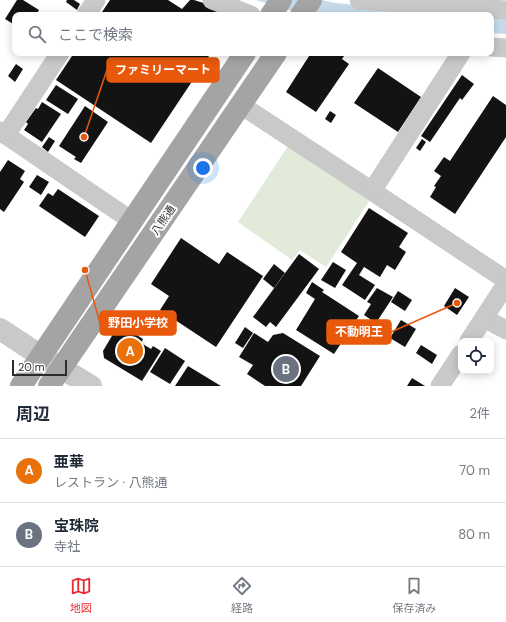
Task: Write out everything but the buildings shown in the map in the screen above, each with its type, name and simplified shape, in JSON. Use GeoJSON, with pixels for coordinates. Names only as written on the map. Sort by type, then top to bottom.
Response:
{"type":"FeatureCollection","features":[{"type":"Feature","properties":{"kind":"main road"},"geometry":{"type":"LineString","coordinates":[[304,12],[311,0]]}},
{"type":"Feature","properties":{"kind":"main road"},"geometry":{"type":"LineString","coordinates":[[21,386],[243,56]]}},
{"type":"Feature","properties":{"kind":"main road","name":"八熊通"},"geometry":{"type":"LineString","coordinates":[[49,386],[274,56]]}},
{"type":"Feature","properties":{"kind":"street"},"geometry":{"type":"LineString","coordinates":[[88,12],[96,0]]}},
{"type":"Feature","properties":{"kind":"street"},"geometry":{"type":"LineString","coordinates":[[212,0],[269,11]]}},
{"type":"Feature","properties":{"kind":"street"},"geometry":{"type":"LineString","coordinates":[[359,0],[498,6]]}},
{"type":"Feature","properties":{"kind":"street"},"geometry":{"type":"LineString","coordinates":[[494,47],[506,48]]}},
{"type":"Feature","properties":{"kind":"street"},"geometry":{"type":"LineString","coordinates":[[58,56],[3,133],[132,221]]}},
{"type":"Feature","properties":{"kind":"street"},"geometry":{"type":"LineString","coordinates":[[372,190],[459,56]]}},
{"type":"Feature","properties":{"kind":"street"},"geometry":{"type":"LineString","coordinates":[[241,105],[372,190],[506,280]]}},
{"type":"Feature","properties":{"kind":"street"},"geometry":{"type":"LineString","coordinates":[[471,338],[506,284]]}},
{"type":"Feature","properties":{"kind":"street"},"geometry":{"type":"LineString","coordinates":[[484,318],[506,330]]}},
{"type":"Feature","properties":{"kind":"street"},"geometry":{"type":"LineString","coordinates":[[0,328],[41,356],[91,386]]}},
{"type":"Feature","properties":{"kind":"street"},"geometry":{"type":"LineString","coordinates":[[440,386],[458,359]]}},
{"type":"Feature","properties":{"kind":"green space"},"geometry":{"type":"Polygon","coordinates":[[[288,146],[370,200],[326,267],[300,250],[292,260],[238,222],[288,146]]]}},
{"type":"Feature","properties":{"kind":"water"},"geometry":{"type":"Polygon","coordinates":[[[256,0],[322,0],[335,3],[431,12],[295,12],[256,0]]]}},
{"type":"Feature","properties":{"kind":"water"},"geometry":{"type":"Polygon","coordinates":[[[494,17],[506,19],[506,34],[494,33],[494,17]]]}},
{"type":"Feature","properties":{"kind":"place","name":"ファミリーマート"},"geometry":{"type":"Point","coordinates":[84,137]}},
{"type":"Feature","properties":{"kind":"place","name":"野田小学校"},"geometry":{"type":"Point","coordinates":[85,270]}},
{"type":"Feature","properties":{"kind":"place","name":"不動明王"},"geometry":{"type":"Point","coordinates":[457,303]}},
{"type":"Feature","properties":{"kind":"place","name":"亜華"},"geometry":{"type":"Point","coordinates":[130,351]}},
{"type":"Feature","properties":{"kind":"place","name":"宝珠院"},"geometry":{"type":"Point","coordinates":[286,369]}}]}
